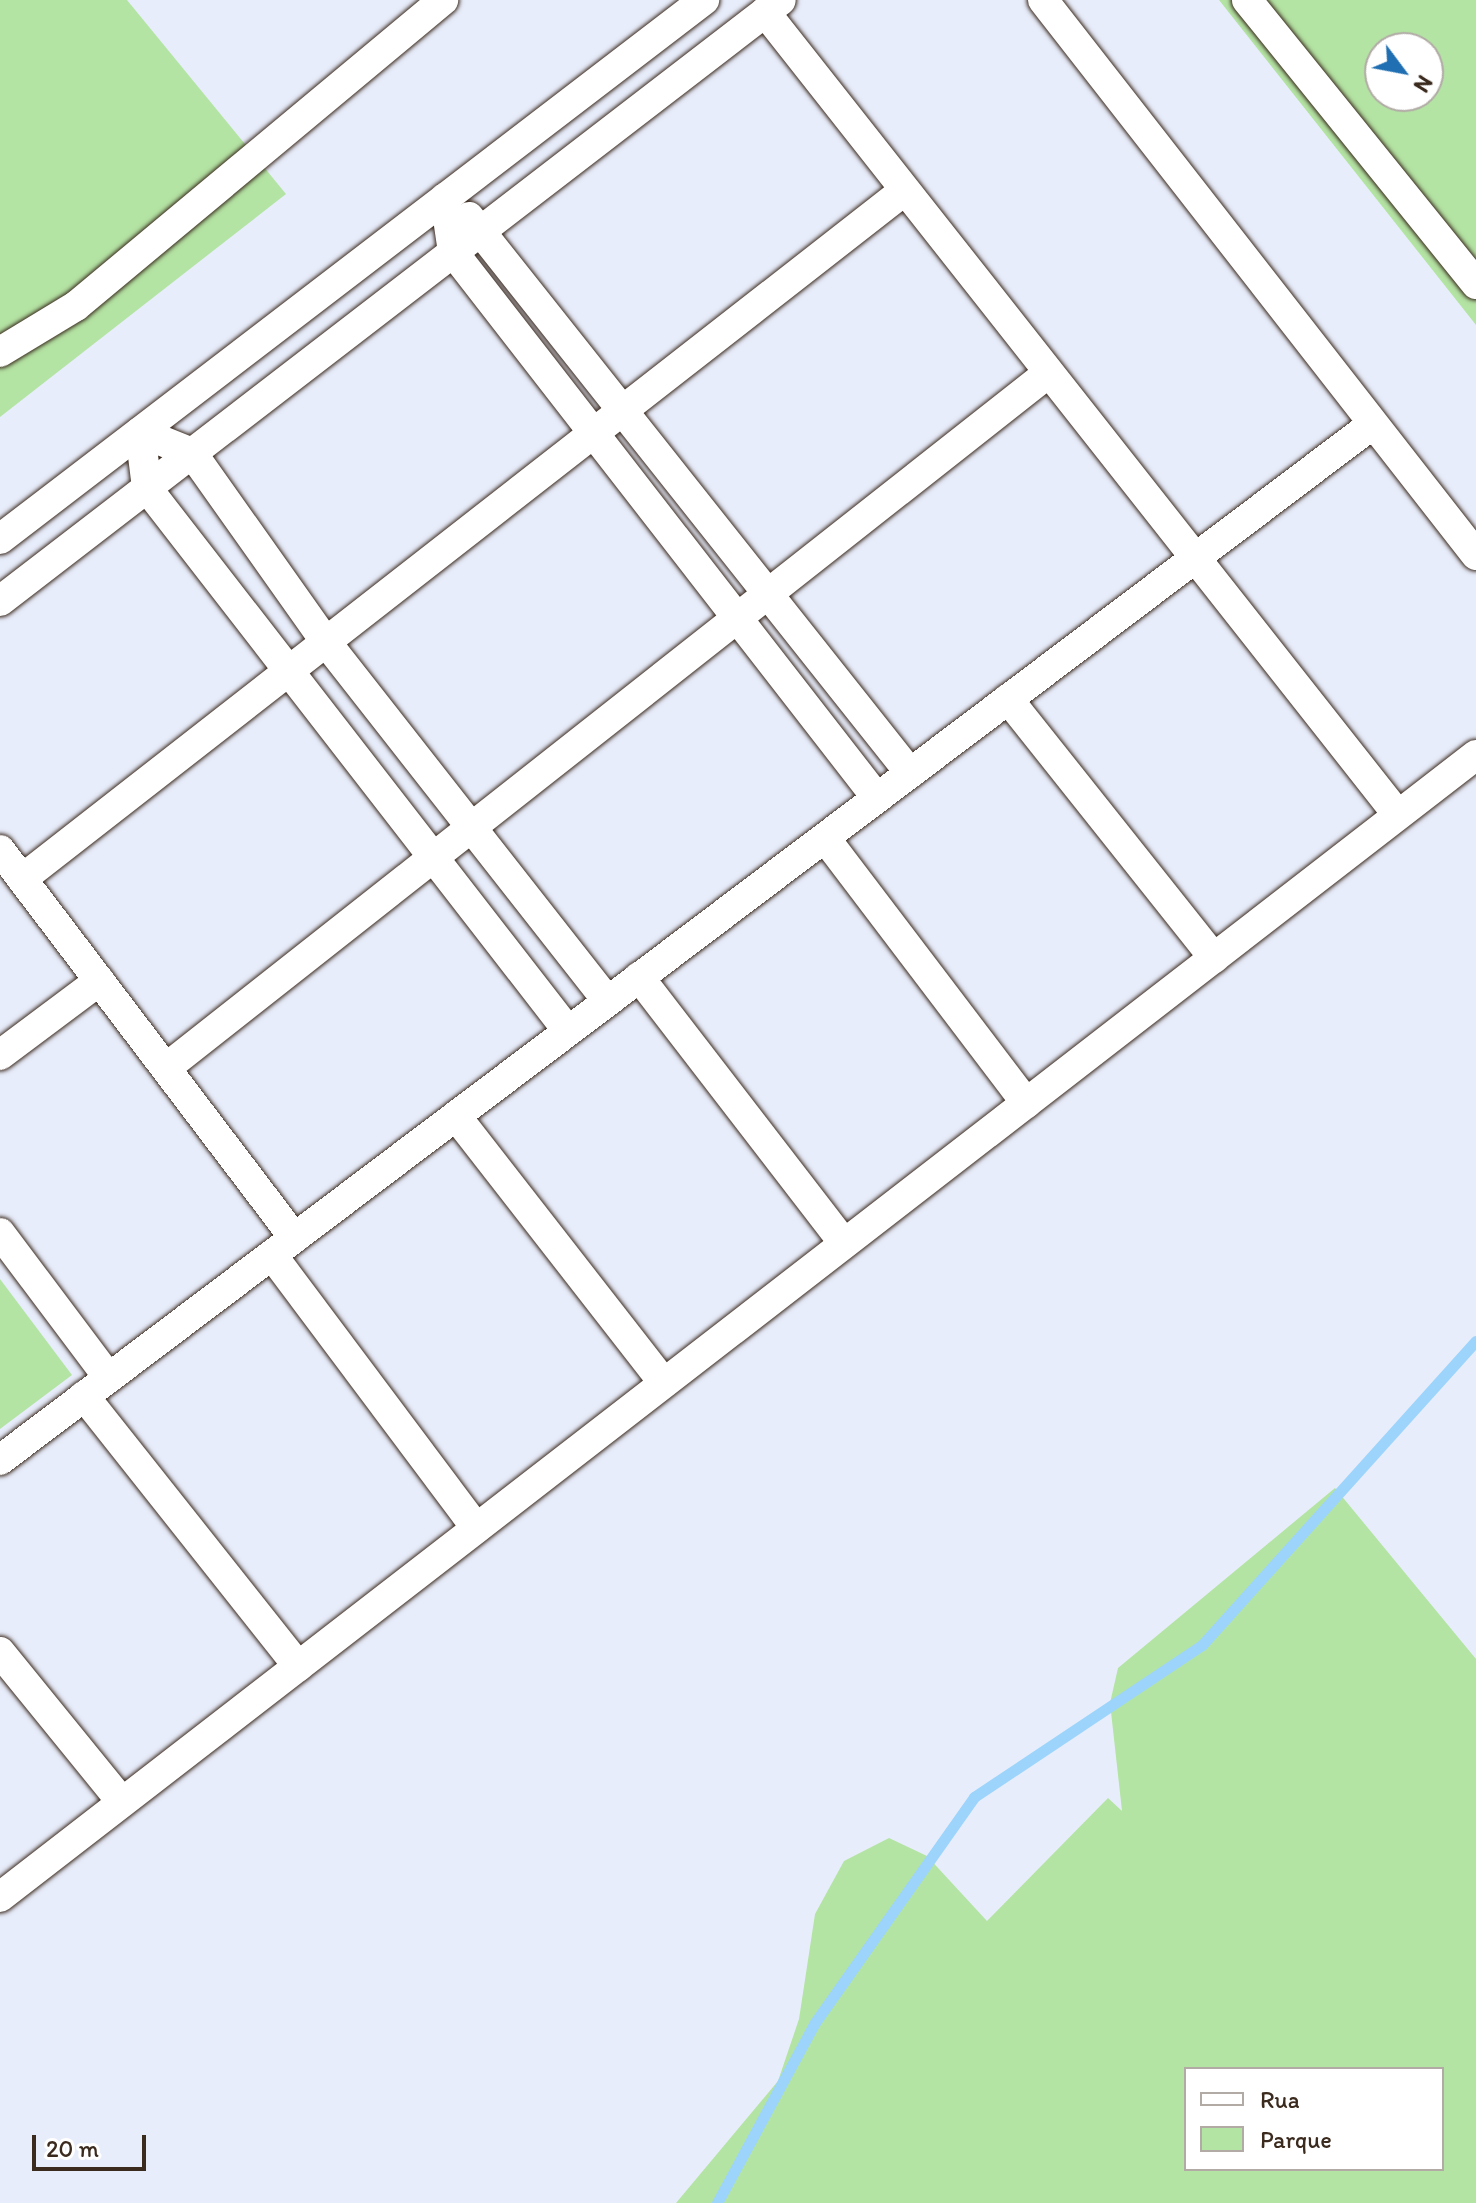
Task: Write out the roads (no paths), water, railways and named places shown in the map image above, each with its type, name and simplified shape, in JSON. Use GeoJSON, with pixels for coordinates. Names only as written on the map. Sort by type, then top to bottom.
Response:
{"type":"FeatureCollection","features":[{"type":"Feature","properties":{"kind":"street"},"geometry":{"type":"LineString","coordinates":[[0,352],[76,306],[443,0]]}},
{"type":"Feature","properties":{"kind":"street"},"geometry":{"type":"LineString","coordinates":[[0,539],[704,0]]}},
{"type":"Feature","properties":{"kind":"street"},"geometry":{"type":"LineString","coordinates":[[1043,0],[1476,555]]}},
{"type":"Feature","properties":{"kind":"street"},"geometry":{"type":"LineString","coordinates":[[1247,0],[1476,284]]}},
{"type":"Feature","properties":{"kind":"street"},"geometry":{"type":"LineString","coordinates":[[0,601],[773,6],[904,191],[1191,561],[1398,815]]}},
{"type":"Feature","properties":{"kind":"street"},"geometry":{"type":"LineString","coordinates":[[22,879],[904,191]]}},
{"type":"Feature","properties":{"kind":"street"},"geometry":{"type":"LineString","coordinates":[[445,198],[484,228],[910,773]]}},
{"type":"Feature","properties":{"kind":"street"},"geometry":{"type":"LineString","coordinates":[[445,198],[453,252],[591,435],[877,798]]}},
{"type":"Feature","properties":{"kind":"street"},"geometry":{"type":"LineString","coordinates":[[166,1068],[1047,374]]}},
{"type":"Feature","properties":{"kind":"street"},"geometry":{"type":"LineString","coordinates":[[0,1460],[1373,424]]}},
{"type":"Feature","properties":{"kind":"street"},"geometry":{"type":"LineString","coordinates":[[140,432],[192,453],[326,642],[607,1001]]}},
{"type":"Feature","properties":{"kind":"street"},"geometry":{"type":"LineString","coordinates":[[140,432],[147,488],[287,673],[568,1031]]}},
{"type":"Feature","properties":{"kind":"street"},"geometry":{"type":"LineString","coordinates":[[1008,699],[1214,958]]}},
{"type":"Feature","properties":{"kind":"street"},"geometry":{"type":"LineString","coordinates":[[0,1897],[1476,755]]}},
{"type":"Feature","properties":{"kind":"street"},"geometry":{"type":"LineString","coordinates":[[825,838],[1026,1103]]}},
{"type":"Feature","properties":{"kind":"street"},"geometry":{"type":"LineString","coordinates":[[0,850],[166,1068],[283,1246],[476,1528]]}},
{"type":"Feature","properties":{"kind":"street"},"geometry":{"type":"LineString","coordinates":[[639,977],[844,1243]]}},
{"type":"Feature","properties":{"kind":"street"},"geometry":{"type":"LineString","coordinates":[[0,1055],[99,981]]}},
{"type":"Feature","properties":{"kind":"street"},"geometry":{"type":"LineString","coordinates":[[456,1116],[664,1383]]}},
{"type":"Feature","properties":{"kind":"street"},"geometry":{"type":"LineString","coordinates":[[0,1233],[109,1378]]}},
{"type":"Feature","properties":{"kind":"street"},"geometry":{"type":"LineString","coordinates":[[84,1396],[298,1666]]}},
{"type":"Feature","properties":{"kind":"street"},"geometry":{"type":"LineString","coordinates":[[0,1652],[122,1802]]}},
{"type":"Feature","properties":{"kind":"waterway"},"geometry":{"type":"LineString","coordinates":[[717,2203],[814,2024],[974,1797],[1202,1645],[1476,1341]]}}]}
